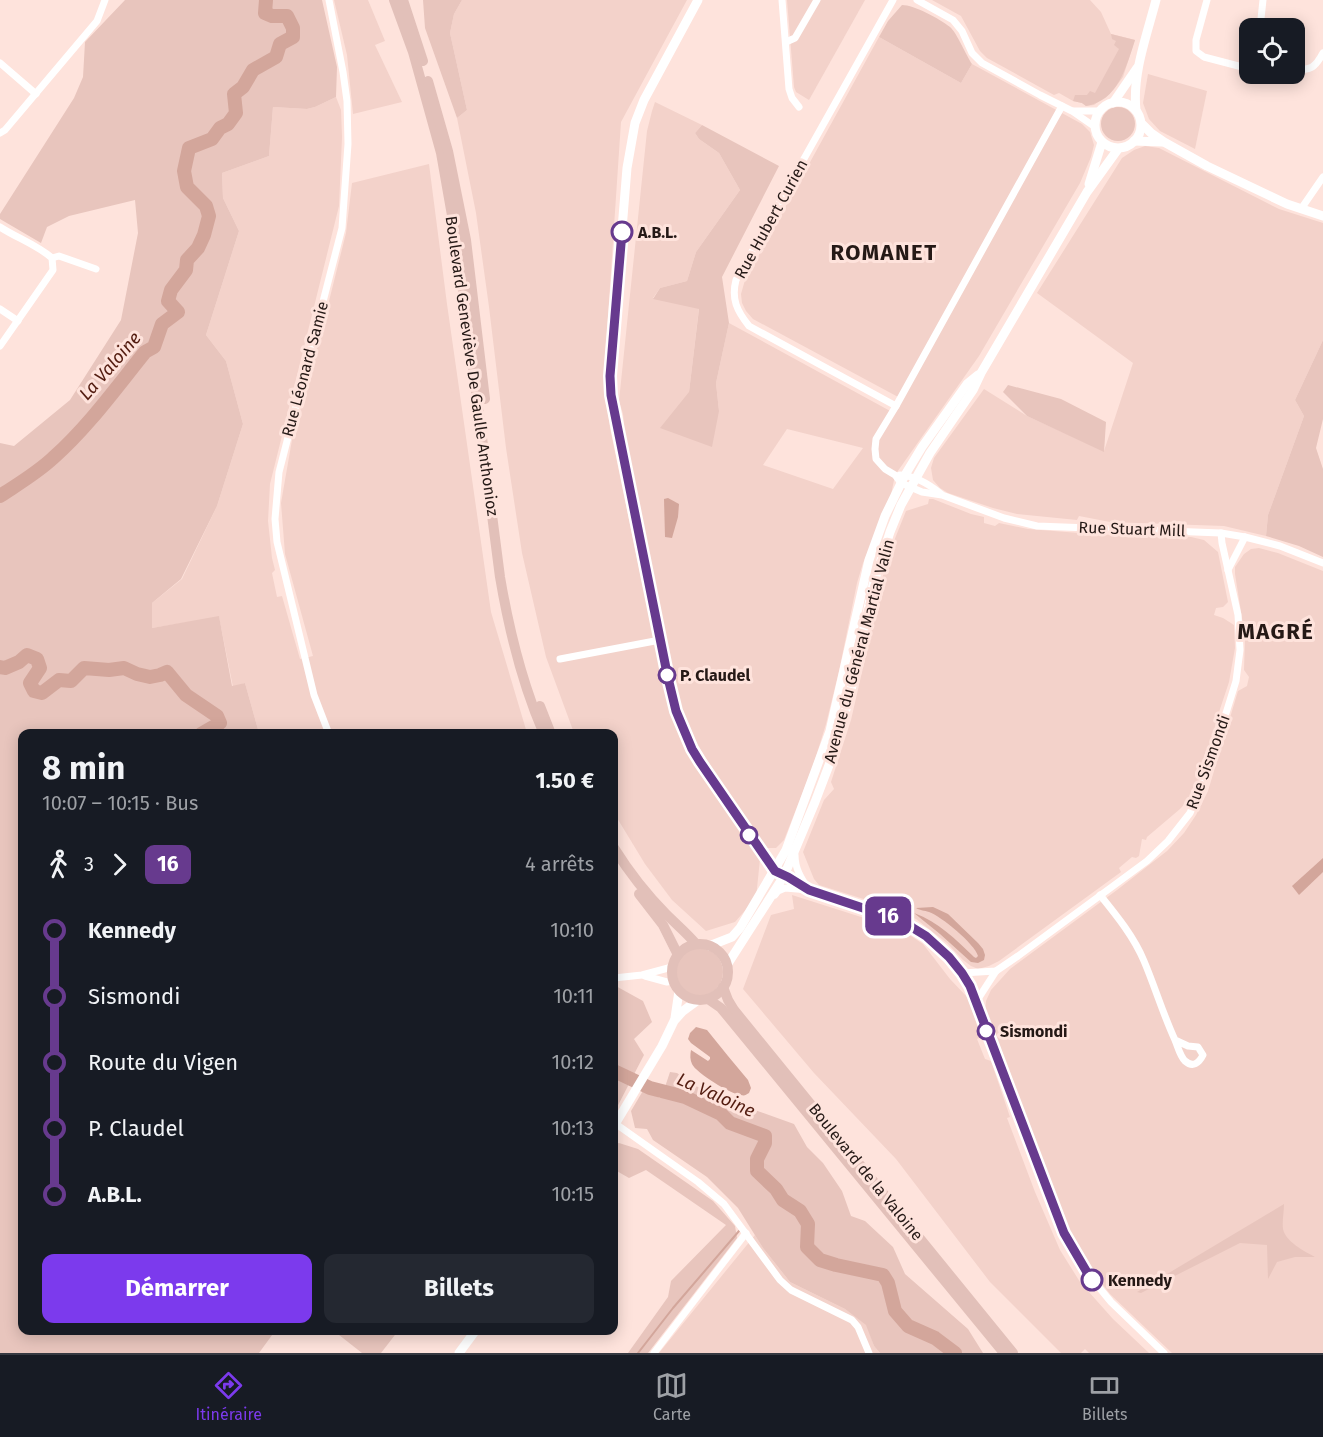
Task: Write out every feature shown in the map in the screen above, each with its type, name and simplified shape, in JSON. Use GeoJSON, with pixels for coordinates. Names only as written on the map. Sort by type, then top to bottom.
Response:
{"type":"FeatureCollection","features":[{"type":"Feature","properties":{"kind":"main road","name":"Boulevard Geneviève De Gaulle Anthonioz"},"geometry":{"type":"LineString","coordinates":[[394,0],[413,52],[441,153],[457,244],[505,606],[516,653],[542,729]]}},
{"type":"Feature","properties":{"kind":"main road","name":"Boulevard Geneviève De Gaulle Anthonioz"},"geometry":{"type":"LineString","coordinates":[[403,0],[448,151],[466,240],[506,575],[528,671],[549,729]]}},
{"type":"Feature","properties":{"kind":"main road"},"geometry":{"type":"LineString","coordinates":[[698,0],[644,100],[635,123],[627,168],[610,376],[614,411],[676,711],[685,735],[700,762],[775,871]]}},
{"type":"Feature","properties":{"kind":"main road"},"geometry":{"type":"LineString","coordinates":[[1156,0],[1140,63],[1135,94],[1136,110],[1142,124],[1164,142],[1207,166],[1259,191],[1323,216]]}},
{"type":"Feature","properties":{"kind":"main road"},"geometry":{"type":"LineString","coordinates":[[1113,103],[1140,63]]}},
{"type":"Feature","properties":{"kind":"main road"},"geometry":{"type":"LineString","coordinates":[[1136,110],[1125,103],[1108,105],[1100,111],[1096,118],[1095,127],[1098,137],[1107,145],[1125,147],[1139,135],[1142,124]]}},
{"type":"Feature","properties":{"kind":"main road"},"geometry":{"type":"LineString","coordinates":[[1134,141],[1164,142]]}},
{"type":"Feature","properties":{"kind":"main road","name":"Avenue du Général Martial Valin"},"geometry":{"type":"LineString","coordinates":[[1087,192],[1102,142]]}},
{"type":"Feature","properties":{"kind":"main road","name":"Avenue du Général Martial Valin"},"geometry":{"type":"LineString","coordinates":[[709,946],[732,937],[740,928],[786,850],[830,731],[869,560],[885,516],[923,445],[967,384],[981,372],[1087,192],[1118,148]]}},
{"type":"Feature","properties":{"kind":"main road","name":"Avenue du Général Martial Valin"},"geometry":{"type":"LineString","coordinates":[[727,965],[783,878],[834,753],[850,695],[873,585],[905,480]]}},
{"type":"Feature","properties":{"kind":"main road"},"geometry":{"type":"LineString","coordinates":[[618,854],[644,890],[696,944]]}},
{"type":"Feature","properties":{"kind":"main road"},"geometry":{"type":"LineString","coordinates":[[618,866],[663,925],[678,955]]}},
{"type":"Feature","properties":{"kind":"main road"},"geometry":{"type":"LineString","coordinates":[[674,1021],[683,1011],[717,995],[727,978],[727,965],[719,952],[709,946],[696,944],[686,947],[678,955],[672,967],[673,981],[686,997],[703,1000]]}},
{"type":"Feature","properties":{"kind":"main road","name":"Boulevard de la Valoine"},"geometry":{"type":"LineString","coordinates":[[723,987],[734,1010],[1013,1353]]}},
{"type":"Feature","properties":{"kind":"main road"},"geometry":{"type":"LineString","coordinates":[[618,1120],[662,1046],[674,1021],[679,991]]}},
{"type":"Feature","properties":{"kind":"main road","name":"Boulevard de la Valoine"},"geometry":{"type":"LineString","coordinates":[[703,1000],[721,1008],[1004,1353]]}},
{"type":"Feature","properties":{"kind":"main road"},"geometry":{"type":"LineString","coordinates":[[459,1353],[472,1335]]}},
{"type":"Feature","properties":{"kind":"street"},"geometry":{"type":"LineString","coordinates":[[0,133],[5,130],[97,21],[105,0]]}},
{"type":"Feature","properties":{"kind":"street","name":"Rue Léonard Samie"},"geometry":{"type":"LineString","coordinates":[[327,729],[314,694],[277,542],[275,519],[279,472],[342,228],[348,144],[347,101],[344,72],[329,0]]}},
{"type":"Feature","properties":{"kind":"street"},"geometry":{"type":"LineString","coordinates":[[782,0],[789,89],[799,107]]}},
{"type":"Feature","properties":{"kind":"street"},"geometry":{"type":"LineString","coordinates":[[786,42],[795,38],[817,0]]}},
{"type":"Feature","properties":{"kind":"street","name":"Rue Hubert Curien"},"geometry":{"type":"LineString","coordinates":[[893,0],[736,280],[734,291],[735,303],[740,315],[749,326],[896,406]]}},
{"type":"Feature","properties":{"kind":"street"},"geometry":{"type":"LineString","coordinates":[[917,0],[953,20],[962,30],[972,53],[982,63],[1072,111],[1095,127]]}},
{"type":"Feature","properties":{"kind":"street"},"geometry":{"type":"LineString","coordinates":[[1207,0],[1196,40],[1196,51],[1204,57],[1239,66]]}},
{"type":"Feature","properties":{"kind":"street"},"geometry":{"type":"LineString","coordinates":[[1261,18],[1263,0]]}},
{"type":"Feature","properties":{"kind":"street"},"geometry":{"type":"LineString","coordinates":[[1305,70],[1317,64],[1323,53]]}},
{"type":"Feature","properties":{"kind":"street"},"geometry":{"type":"LineString","coordinates":[[0,63],[36,94]]}},
{"type":"Feature","properties":{"kind":"street"},"geometry":{"type":"LineString","coordinates":[[905,480],[885,469],[876,459],[874,449],[876,440],[1062,106]]}},
{"type":"Feature","properties":{"kind":"street"},"geometry":{"type":"LineString","coordinates":[[1072,111],[1100,111]]}},
{"type":"Feature","properties":{"kind":"street"},"geometry":{"type":"LineString","coordinates":[[1301,209],[1323,177]]}},
{"type":"Feature","properties":{"kind":"street"},"geometry":{"type":"LineString","coordinates":[[0,227],[52,258],[53,270],[0,346]]}},
{"type":"Feature","properties":{"kind":"street"},"geometry":{"type":"LineString","coordinates":[[52,258],[59,256],[96,269]]}},
{"type":"Feature","properties":{"kind":"street"},"geometry":{"type":"LineString","coordinates":[[0,309],[18,321]]}},
{"type":"Feature","properties":{"kind":"street","name":"Rue Stuart Mill"},"geometry":{"type":"LineString","coordinates":[[905,480],[927,483],[942,495],[993,515],[1037,526],[1221,533],[1292,550],[1323,563]]}},
{"type":"Feature","properties":{"kind":"street","name":"Rue Sismondi"},"geometry":{"type":"LineString","coordinates":[[976,1002],[996,971],[1147,861],[1168,841],[1190,813],[1203,783],[1229,705],[1236,681],[1240,650],[1238,615],[1221,533]]}},
{"type":"Feature","properties":{"kind":"street"},"geometry":{"type":"LineString","coordinates":[[1228,570],[1245,537]]}},
{"type":"Feature","properties":{"kind":"street"},"geometry":{"type":"LineString","coordinates":[[560,659],[660,640]]}},
{"type":"Feature","properties":{"kind":"street"},"geometry":{"type":"LineString","coordinates":[[795,853],[795,864],[799,875],[809,890]]}},
{"type":"Feature","properties":{"kind":"street"},"geometry":{"type":"LineString","coordinates":[[775,871],[795,888]]}},
{"type":"Feature","properties":{"kind":"street"},"geometry":{"type":"LineString","coordinates":[[783,878],[809,890],[899,920],[932,941],[962,973],[970,986],[1064,1233],[1088,1274],[1111,1302],[1164,1353]]}},
{"type":"Feature","properties":{"kind":"street"},"geometry":{"type":"LineString","coordinates":[[766,904],[778,891],[785,888],[809,890]]}},
{"type":"Feature","properties":{"kind":"street"},"geometry":{"type":"LineString","coordinates":[[1100,895],[1123,923],[1143,959],[1175,1040]]}},
{"type":"Feature","properties":{"kind":"street"},"geometry":{"type":"LineString","coordinates":[[618,978],[642,975],[672,967]]}},
{"type":"Feature","properties":{"kind":"street"},"geometry":{"type":"LineString","coordinates":[[962,973],[996,971]]}},
{"type":"Feature","properties":{"kind":"street"},"geometry":{"type":"LineString","coordinates":[[642,975],[667,982],[673,981]]}},
{"type":"Feature","properties":{"kind":"street"},"geometry":{"type":"LineString","coordinates":[[618,1127],[698,1182],[724,1204],[780,1280],[791,1290],[852,1320],[858,1327],[869,1353]]}},
{"type":"Feature","properties":{"kind":"street"},"geometry":{"type":"LineString","coordinates":[[654,1353],[746,1233]]}},
{"type":"Feature","properties":{"kind":"shaded area"},"geometry":{"type":"Polygon","coordinates":[[[125,0],[322,0],[337,67],[336,97],[307,109],[273,107],[269,156],[222,173],[223,198],[239,231],[206,335],[226,361],[243,424],[217,506],[181,579],[152,603],[152,628],[219,616],[232,686],[245,683],[258,729],[18,729],[18,1335],[272,1335],[259,1353],[0,1353],[0,443],[14,446],[70,400],[121,320],[138,233],[135,200],[69,216],[47,227],[41,243],[0,219],[0,214],[74,98],[83,77],[85,42],[125,0]]]}},
{"type":"Feature","properties":{"kind":"shaded area"},"geometry":{"type":"Polygon","coordinates":[[[334,0],[368,0],[385,41],[375,45],[402,102],[353,114],[347,55],[334,0]]]}},
{"type":"Feature","properties":{"kind":"shaded area"},"geometry":{"type":"Polygon","coordinates":[[[423,0],[462,0],[454,14],[450,33],[467,110],[457,118],[425,28],[423,0]]]}},
{"type":"Feature","properties":{"kind":"shaded area"},"geometry":{"type":"Polygon","coordinates":[[[462,0],[687,0],[621,122],[604,376],[610,428],[671,715],[686,752],[760,859],[756,898],[735,922],[706,931],[672,900],[645,864],[618,820],[618,729],[573,729],[546,657],[522,553],[476,213],[457,118],[467,110],[450,33],[454,14],[462,0]]]}},
{"type":"Feature","properties":{"kind":"shaded area"},"geometry":{"type":"Polygon","coordinates":[[[787,0],[865,0],[809,100],[796,92],[794,87],[787,0]]]}},
{"type":"Feature","properties":{"kind":"shaded area"},"geometry":{"type":"Polygon","coordinates":[[[932,0],[1090,0],[1101,12],[1111,34],[1135,40],[1123,77],[1114,89],[1094,105],[1086,106],[1059,93],[1054,95],[987,58],[980,51],[961,16],[932,0]]]}},
{"type":"Feature","properties":{"kind":"shaded area"},"geometry":{"type":"Polygon","coordinates":[[[902,5],[927,13],[953,30],[972,64],[961,83],[879,37],[888,21],[902,5]]]}},
{"type":"Feature","properties":{"kind":"shaded area"},"geometry":{"type":"Polygon","coordinates":[[[1111,34],[1135,40],[1119,81],[1106,97],[1097,103],[1086,106],[1073,101],[1075,95],[1087,95],[1090,91],[1095,93],[1119,49],[1114,45],[1116,41],[1112,39],[1111,34]]]}},
{"type":"Feature","properties":{"kind":"shaded area"},"geometry":{"type":"Polygon","coordinates":[[[879,37],[961,83],[972,64],[1082,124],[1090,132],[1094,145],[1080,183],[979,356],[895,475],[890,500],[863,563],[857,583],[839,671],[813,766],[784,840],[776,848],[767,848],[724,788],[696,742],[680,706],[622,426],[624,425],[623,414],[619,401],[647,131],[655,102],[702,125],[695,133],[699,139],[719,153],[740,190],[696,252],[687,281],[660,288],[653,298],[699,308],[689,392],[719,411],[716,383],[729,323],[892,412],[900,398],[753,319],[742,303],[741,294],[745,280],[879,37]],[[787,429],[763,465],[833,489],[863,448],[787,429]]]}},
{"type":"Feature","properties":{"kind":"shaded area"},"geometry":{"type":"Polygon","coordinates":[[[1148,74],[1207,91],[1195,149],[1160,131],[1149,119],[1143,103],[1148,74]]]}},
{"type":"Feature","properties":{"kind":"shaded area"},"geometry":{"type":"Polygon","coordinates":[[[336,97],[341,110],[339,206],[270,484],[268,521],[275,570],[272,573],[277,597],[282,596],[300,659],[313,656],[285,554],[281,503],[292,440],[346,233],[352,183],[429,164],[491,612],[526,729],[258,729],[245,683],[233,687],[219,617],[152,628],[152,603],[182,579],[217,506],[243,424],[226,361],[206,335],[239,231],[223,198],[222,173],[269,156],[273,107],[307,109],[336,97]]]}},
{"type":"Feature","properties":{"kind":"shaded area"},"geometry":{"type":"Polygon","coordinates":[[[1118,107],[1130,112],[1135,124],[1130,136],[1118,141],[1106,136],[1101,124],[1106,112],[1118,107]]]}},
{"type":"Feature","properties":{"kind":"shaded area"},"geometry":{"type":"Polygon","coordinates":[[[702,125],[779,166],[722,277],[729,323],[716,383],[719,411],[712,447],[660,428],[689,392],[699,309],[653,299],[660,288],[687,281],[696,252],[740,190],[719,153],[699,139],[695,133],[702,125]]]}},
{"type":"Feature","properties":{"kind":"shaded area"},"geometry":{"type":"Polygon","coordinates":[[[1145,146],[1159,148],[1279,209],[1323,223],[1323,340],[1295,400],[1304,416],[1268,515],[1266,536],[1224,526],[1110,522],[1079,516],[1077,520],[1017,514],[948,493],[933,480],[931,468],[934,458],[984,389],[1027,416],[1104,451],[1133,363],[1037,293],[1122,158],[1145,146]]]}},
{"type":"Feature","properties":{"kind":"shaded area"},"geometry":{"type":"Polygon","coordinates":[[[1323,340],[1323,419],[1316,448],[1323,469],[1323,557],[1299,546],[1266,536],[1268,515],[1304,416],[1295,400],[1323,340]]]}},
{"type":"Feature","properties":{"kind":"shaded area"},"geometry":{"type":"Polygon","coordinates":[[[1008,385],[1061,399],[1106,422],[1104,452],[1027,416],[1003,392],[1008,385]]]}},
{"type":"Feature","properties":{"kind":"shaded area"},"geometry":{"type":"Polygon","coordinates":[[[668,498],[679,504],[672,538],[665,537],[664,499],[668,498]]]}},
{"type":"Feature","properties":{"kind":"shaded area"},"geometry":{"type":"Polygon","coordinates":[[[929,499],[984,517],[984,523],[995,526],[999,523],[1028,529],[1092,534],[1191,537],[1204,540],[1218,552],[1228,602],[1223,607],[1216,608],[1214,615],[1234,625],[1235,648],[1229,682],[1202,773],[1189,799],[1146,840],[1142,839],[1139,856],[1132,857],[1119,868],[1121,872],[999,961],[978,969],[963,960],[947,943],[916,919],[889,907],[819,885],[814,879],[803,852],[824,800],[834,789],[831,782],[851,720],[879,589],[892,546],[906,511],[928,504],[929,499]]]}},
{"type":"Feature","properties":{"kind":"shaded area"},"geometry":{"type":"Polygon","coordinates":[[[1259,548],[1323,571],[1323,1353],[1172,1353],[1110,1294],[1090,1268],[1066,1228],[985,1013],[986,1001],[991,990],[1010,969],[1167,851],[1184,833],[1196,815],[1208,791],[1238,691],[1247,686],[1249,677],[1244,670],[1245,637],[1235,567],[1244,554],[1251,549],[1259,548]]]}},
{"type":"Feature","properties":{"kind":"shaded area"},"geometry":{"type":"Polygon","coordinates":[[[1323,858],[1323,872],[1299,895],[1292,886],[1323,858]]]}},
{"type":"Feature","properties":{"kind":"shaded area"},"geometry":{"type":"Polygon","coordinates":[[[792,895],[902,930],[923,944],[968,998],[981,1037],[977,1039],[985,1059],[991,1061],[1010,1117],[1007,1118],[1060,1250],[1080,1282],[1113,1319],[1149,1353],[1089,1353],[1085,1349],[1081,1353],[1061,1353],[990,1282],[896,1159],[814,1073],[743,989],[771,915],[794,909],[792,895]]]}},
{"type":"Feature","properties":{"kind":"shaded area"},"geometry":{"type":"Polygon","coordinates":[[[933,907],[948,914],[978,943],[983,949],[984,960],[978,963],[971,962],[914,913],[939,926],[976,958],[978,956],[976,951],[957,931],[929,912],[916,908],[933,907]]]}},
{"type":"Feature","properties":{"kind":"shaded area"},"geometry":{"type":"Polygon","coordinates":[[[699,948],[716,955],[723,972],[716,989],[699,996],[682,989],[675,972],[682,955],[699,948]]]}},
{"type":"Feature","properties":{"kind":"shaded area"},"geometry":{"type":"Polygon","coordinates":[[[618,987],[643,1001],[652,1022],[634,1039],[644,1055],[618,1105],[618,987]]]}},
{"type":"Feature","properties":{"kind":"shaded area"},"geometry":{"type":"Polygon","coordinates":[[[696,1027],[707,1030],[748,1080],[751,1088],[749,1093],[742,1095],[729,1091],[695,1068],[691,1061],[691,1050],[708,1061],[710,1059],[688,1039],[696,1027]]]}},
{"type":"Feature","properties":{"kind":"shaded area"},"geometry":{"type":"Polygon","coordinates":[[[670,1072],[677,1073],[694,1085],[728,1102],[794,1124],[807,1147],[823,1163],[842,1191],[851,1216],[865,1221],[893,1247],[905,1274],[968,1329],[983,1353],[880,1353],[874,1346],[866,1325],[845,1309],[790,1282],[763,1248],[738,1208],[707,1177],[653,1140],[647,1129],[635,1128],[631,1111],[644,1089],[660,1098],[670,1072]]]}},
{"type":"Feature","properties":{"kind":"shaded area"},"geometry":{"type":"Polygon","coordinates":[[[618,1143],[638,1149],[713,1201],[735,1226],[737,1238],[648,1353],[628,1353],[668,1297],[671,1281],[726,1225],[646,1170],[629,1178],[618,1172],[618,1143]]]}},
{"type":"Feature","properties":{"kind":"shaded area"},"geometry":{"type":"Polygon","coordinates":[[[1284,1204],[1283,1229],[1285,1234],[1296,1246],[1315,1257],[1295,1257],[1277,1262],[1268,1279],[1267,1245],[1240,1243],[1141,1293],[1137,1292],[1284,1204]]]}},
{"type":"Feature","properties":{"kind":"shaded area"},"geometry":{"type":"Polygon","coordinates":[[[755,1235],[790,1282],[845,1309],[867,1325],[874,1346],[880,1353],[659,1353],[755,1235]]]}},
{"type":"Feature","properties":{"kind":"shaded area"},"geometry":{"type":"Polygon","coordinates":[[[339,1335],[395,1335],[381,1353],[362,1353],[339,1335]]]}},
{"type":"Feature","properties":{"kind":"waterway","name":"La Valoine"},"geometry":{"type":"LineString","coordinates":[[0,496],[40,469],[66,446],[145,352],[154,347],[162,324],[178,312],[168,301],[171,290],[186,270],[187,260],[198,248],[209,216],[206,206],[187,187],[184,171],[189,148],[212,139],[220,128],[228,124],[236,113],[234,94],[243,87],[253,70],[276,57],[280,44],[293,37],[293,28],[287,16],[272,16],[265,13],[266,0]]}},
{"type":"Feature","properties":{"kind":"waterway","name":"La Valoine"},"geometry":{"type":"LineString","coordinates":[[0,667],[5,668],[19,662],[27,655],[37,659],[40,668],[30,683],[34,691],[42,693],[59,680],[71,681],[84,668],[109,670],[124,668],[150,677],[167,672],[186,695],[217,716],[220,723],[210,729]]}},
{"type":"Feature","properties":{"kind":"waterway","name":"La Valoine"},"geometry":{"type":"LineString","coordinates":[[618,1073],[650,1088],[685,1097],[721,1114],[730,1123],[765,1136],[765,1143],[757,1159],[757,1171],[776,1189],[783,1200],[800,1211],[808,1224],[807,1247],[820,1260],[883,1275],[888,1283],[895,1311],[908,1326],[935,1338],[955,1353]]}},
{"type":"Feature","properties":{"kind":"waterway"},"geometry":{"type":"LineString","coordinates":[[638,1353],[739,1231]]}},
{"type":"Feature","properties":{"kind":"bus line","name":"16"},"geometry":{"type":"LineString","coordinates":[[622,232],[610,376],[611,395],[668,678],[685,735],[700,762],[775,871],[809,890],[899,920],[938,946],[962,973],[970,986],[1064,1233],[1092,1280]]}},
{"type":"Feature","properties":{"kind":"place","name":"A.B.L."},"geometry":{"type":"Point","coordinates":[622,232]}},
{"type":"Feature","properties":{"kind":"place","name":"P. Claudel"},"geometry":{"type":"Point","coordinates":[667,675]}},
{"type":"Feature","properties":{"kind":"place","name":"Sismondi"},"geometry":{"type":"Point","coordinates":[986,1031]}},
{"type":"Feature","properties":{"kind":"place","name":"Kennedy"},"geometry":{"type":"Point","coordinates":[1092,1280]}},
{"type":"Feature","properties":{"kind":"district","name":"ROMANET"},"geometry":{"type":"Point","coordinates":[884,252]}},
{"type":"Feature","properties":{"kind":"district","name":"MAGRÉ"},"geometry":{"type":"Point","coordinates":[1276,631]}}]}
